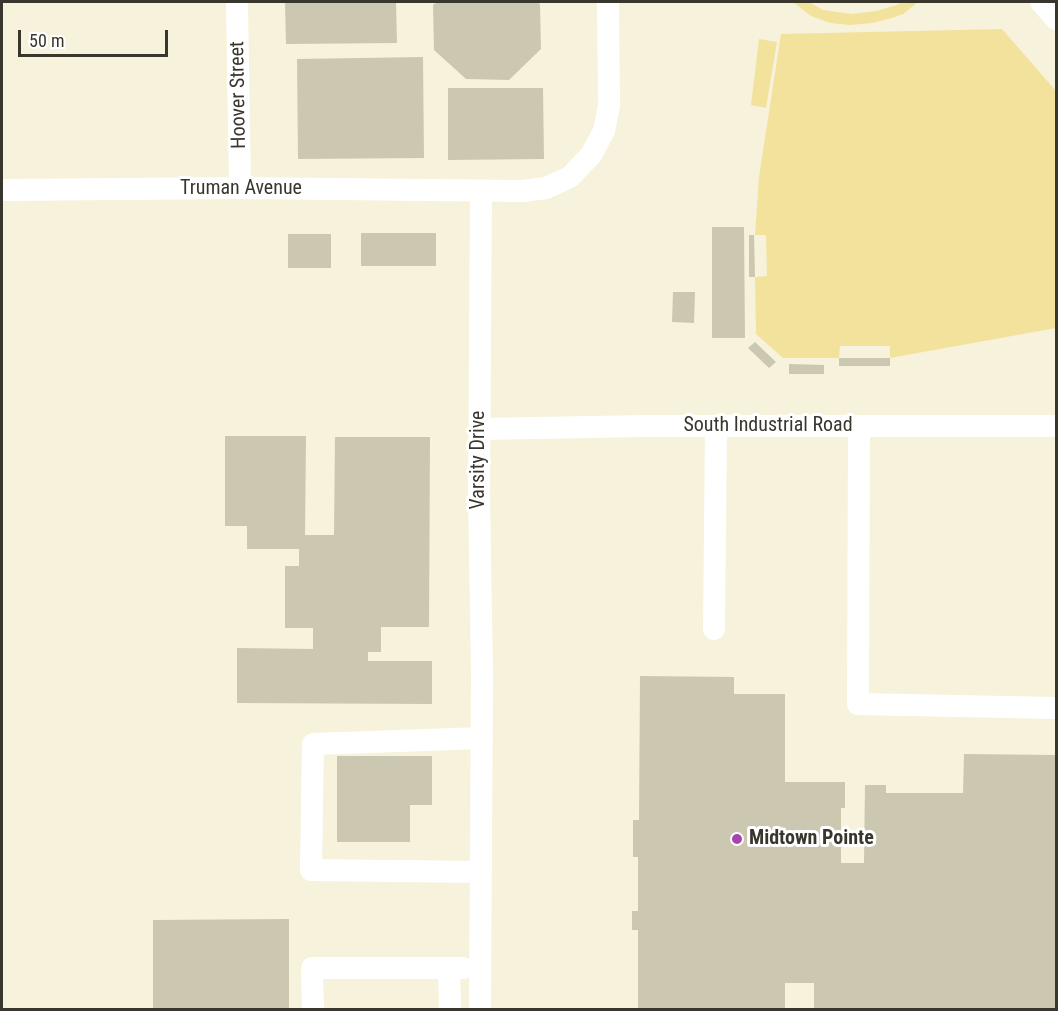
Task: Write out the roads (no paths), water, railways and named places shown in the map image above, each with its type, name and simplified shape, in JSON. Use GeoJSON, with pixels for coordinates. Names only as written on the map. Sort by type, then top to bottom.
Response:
{"type":"FeatureCollection","features":[{"type":"Feature","properties":{"kind":"street","name":"Hoover Street"},"geometry":{"type":"LineString","coordinates":[[237,2],[240,188]]}},
{"type":"Feature","properties":{"kind":"street"},"geometry":{"type":"LineString","coordinates":[[594,2],[595,57],[609,106]]}},
{"type":"Feature","properties":{"kind":"street"},"geometry":{"type":"LineString","coordinates":[[608,2],[609,106]]}},
{"type":"Feature","properties":{"kind":"street"},"geometry":{"type":"LineString","coordinates":[[481,191],[523,191],[546,188],[570,177],[591,155],[604,132],[622,56],[622,2]]}},
{"type":"Feature","properties":{"kind":"street"},"geometry":{"type":"LineString","coordinates":[[1041,2],[1056,19]]}},
{"type":"Feature","properties":{"kind":"street","name":"Truman Avenue"},"geometry":{"type":"LineString","coordinates":[[2,190],[240,188],[481,191]]}},
{"type":"Feature","properties":{"kind":"street","name":"Varsity Drive"},"geometry":{"type":"LineString","coordinates":[[480,1010],[481,191]]}},
{"type":"Feature","properties":{"kind":"street"},"geometry":{"type":"LineString","coordinates":[[714,629],[716,426]]}},
{"type":"Feature","properties":{"kind":"street"},"geometry":{"type":"LineString","coordinates":[[858,426],[858,704],[1056,708]]}},
{"type":"Feature","properties":{"kind":"street","name":"South Industrial Road"},"geometry":{"type":"LineString","coordinates":[[480,429],[1056,426]]}},
{"type":"Feature","properties":{"kind":"street"},"geometry":{"type":"LineString","coordinates":[[481,872],[311,870],[313,744],[482,738]]}},
{"type":"Feature","properties":{"kind":"street"},"geometry":{"type":"LineString","coordinates":[[312,1010],[312,968],[480,968]]}},
{"type":"Feature","properties":{"kind":"street"},"geometry":{"type":"LineString","coordinates":[[449,968],[450,1010]]}},
{"type":"Feature","properties":{"kind":"place","name":"Midtown Pointe"},"geometry":{"type":"Point","coordinates":[737,839]}}]}
